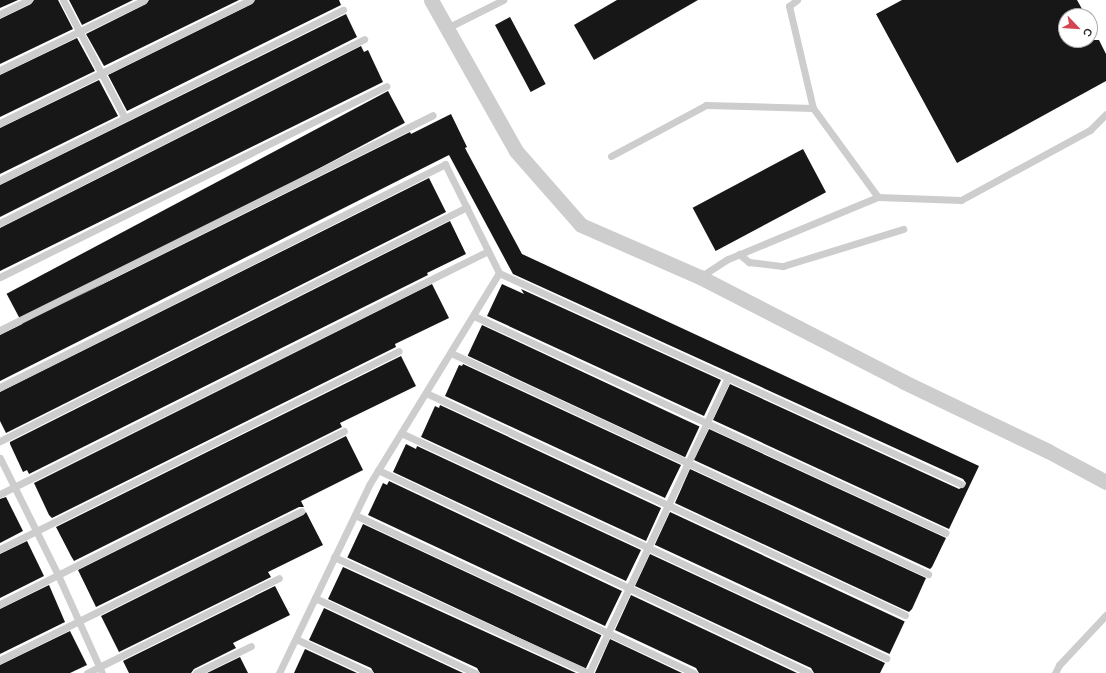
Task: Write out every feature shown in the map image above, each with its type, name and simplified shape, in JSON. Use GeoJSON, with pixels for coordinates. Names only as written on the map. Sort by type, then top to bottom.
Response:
{"type":"FeatureCollection","features":[{"type":"Feature","properties":{"kind":"street"},"geometry":{"type":"LineString","coordinates":[[431,0],[516,151],[581,225],[700,277],[904,382],[1048,451],[1106,482]]}},
{"type":"Feature","properties":{"kind":"lane"},"geometry":{"type":"LineString","coordinates":[[0,14],[29,0]]}},
{"type":"Feature","properties":{"kind":"lane"},"geometry":{"type":"LineString","coordinates":[[63,0],[125,118]]}},
{"type":"Feature","properties":{"kind":"lane"},"geometry":{"type":"LineString","coordinates":[[0,70],[144,0]]}},
{"type":"Feature","properties":{"kind":"lane"},"geometry":{"type":"LineString","coordinates":[[0,124],[250,0]]}},
{"type":"Feature","properties":{"kind":"lane"},"geometry":{"type":"LineString","coordinates":[[447,28],[503,0]]}},
{"type":"Feature","properties":{"kind":"lane"},"geometry":{"type":"LineString","coordinates":[[797,0],[789,6],[813,108],[878,197]]}},
{"type":"Feature","properties":{"kind":"lane"},"geometry":{"type":"LineString","coordinates":[[0,180],[343,10]]}},
{"type":"Feature","properties":{"kind":"lane"},"geometry":{"type":"LineString","coordinates":[[0,223],[364,39]]}},
{"type":"Feature","properties":{"kind":"lane"},"geometry":{"type":"LineString","coordinates":[[0,278],[386,86]]}},
{"type":"Feature","properties":{"kind":"lane"},"geometry":{"type":"LineString","coordinates":[[611,156],[706,105],[813,108]]}},
{"type":"Feature","properties":{"kind":"lane"},"geometry":{"type":"LineString","coordinates":[[700,277],[728,259],[739,254],[878,197],[961,200],[1090,130],[1106,114]]}},
{"type":"Feature","properties":{"kind":"lane"},"geometry":{"type":"LineString","coordinates":[[0,330],[433,115]]}},
{"type":"Feature","properties":{"kind":"lane"},"geometry":{"type":"LineString","coordinates":[[0,387],[445,164],[499,272],[961,484]]}},
{"type":"Feature","properties":{"kind":"lane"},"geometry":{"type":"LineString","coordinates":[[0,440],[467,207]]}},
{"type":"Feature","properties":{"kind":"lane"},"geometry":{"type":"LineString","coordinates":[[739,254],[749,262],[783,266],[903,229]]}},
{"type":"Feature","properties":{"kind":"lane"},"geometry":{"type":"LineString","coordinates":[[0,494],[488,251]]}},
{"type":"Feature","properties":{"kind":"lane"},"geometry":{"type":"LineString","coordinates":[[279,673],[334,557],[378,470],[474,316],[499,272]]}},
{"type":"Feature","properties":{"kind":"lane"},"geometry":{"type":"LineString","coordinates":[[474,316],[946,533]]}},
{"type":"Feature","properties":{"kind":"lane"},"geometry":{"type":"LineString","coordinates":[[0,549],[400,351]]}},
{"type":"Feature","properties":{"kind":"lane"},"geometry":{"type":"LineString","coordinates":[[451,353],[928,574]]}},
{"type":"Feature","properties":{"kind":"lane"},"geometry":{"type":"LineString","coordinates":[[334,557],[589,673],[728,377]]}},
{"type":"Feature","properties":{"kind":"lane"},"geometry":{"type":"LineString","coordinates":[[426,393],[905,616]]}},
{"type":"Feature","properties":{"kind":"lane"},"geometry":{"type":"LineString","coordinates":[[0,604],[344,431]]}},
{"type":"Feature","properties":{"kind":"lane"},"geometry":{"type":"LineString","coordinates":[[401,433],[886,658]]}},
{"type":"Feature","properties":{"kind":"lane"},"geometry":{"type":"LineString","coordinates":[[0,458],[58,575],[101,670]]}},
{"type":"Feature","properties":{"kind":"lane"},"geometry":{"type":"LineString","coordinates":[[378,470],[809,673]]}},
{"type":"Feature","properties":{"kind":"lane"},"geometry":{"type":"LineString","coordinates":[[0,660],[301,511]]}},
{"type":"Feature","properties":{"kind":"lane"},"geometry":{"type":"LineString","coordinates":[[355,515],[694,673]]}},
{"type":"Feature","properties":{"kind":"lane"},"geometry":{"type":"LineString","coordinates":[[87,673],[101,670],[279,578]]}},
{"type":"Feature","properties":{"kind":"lane"},"geometry":{"type":"LineString","coordinates":[[315,598],[475,673]]}},
{"type":"Feature","properties":{"kind":"lane"},"geometry":{"type":"LineString","coordinates":[[1055,673],[1059,665],[1106,615]]}},
{"type":"Feature","properties":{"kind":"lane"},"geometry":{"type":"LineString","coordinates":[[296,639],[369,673]]}},
{"type":"Feature","properties":{"kind":"lane"},"geometry":{"type":"LineString","coordinates":[[196,673],[251,646]]}},
{"type":"Feature","properties":{"kind":"building"},"geometry":{"type":"Polygon","coordinates":[[[0,0],[18,0],[0,8],[0,0]]]}},
{"type":"Feature","properties":{"kind":"building"},"geometry":{"type":"Polygon","coordinates":[[[34,0],[58,0],[73,29],[0,64],[0,19],[31,4],[34,0]]]}},
{"type":"Feature","properties":{"kind":"building"},"geometry":{"type":"Polygon","coordinates":[[[69,0],[133,0],[82,25],[69,0]]]}},
{"type":"Feature","properties":{"kind":"building"},"geometry":{"type":"Polygon","coordinates":[[[149,0],[239,0],[104,66],[86,34],[146,4],[149,0]]]}},
{"type":"Feature","properties":{"kind":"building"},"geometry":{"type":"Polygon","coordinates":[[[255,0],[339,0],[341,5],[127,111],[108,75],[252,4],[255,0]]]}},
{"type":"Feature","properties":{"kind":"building"},"geometry":{"type":"Polygon","coordinates":[[[617,0],[698,0],[594,60],[574,25],[617,0]]]}},
{"type":"Feature","properties":{"kind":"building"},"geometry":{"type":"Polygon","coordinates":[[[902,0],[1077,0],[1082,8],[1058,8],[1058,48],[1098,48],[1099,40],[1106,54],[1106,81],[957,163],[876,14],[902,0]]]}},
{"type":"Feature","properties":{"kind":"building"},"geometry":{"type":"Polygon","coordinates":[[[346,14],[357,37],[0,217],[0,185],[346,14]]]}},
{"type":"Feature","properties":{"kind":"building"},"geometry":{"type":"Polygon","coordinates":[[[510,17],[546,84],[531,92],[495,25],[510,17]]]}},
{"type":"Feature","properties":{"kind":"building"},"geometry":{"type":"Polygon","coordinates":[[[77,38],[95,71],[0,117],[0,75],[77,38]]]}},
{"type":"Feature","properties":{"kind":"building"},"geometry":{"type":"Polygon","coordinates":[[[361,46],[364,52],[368,50],[383,82],[0,271],[0,228],[361,46]]]}},
{"type":"Feature","properties":{"kind":"building"},"geometry":{"type":"Polygon","coordinates":[[[99,80],[118,116],[0,174],[0,128],[99,80]]]}},
{"type":"Feature","properties":{"kind":"building"},"geometry":{"type":"Polygon","coordinates":[[[388,91],[405,123],[23,326],[7,294],[388,91]]]}},
{"type":"Feature","properties":{"kind":"building"},"geometry":{"type":"Polygon","coordinates":[[[451,114],[467,147],[465,148],[522,254],[979,466],[949,529],[713,420],[730,384],[959,489],[965,486],[966,483],[963,479],[513,274],[449,155],[0,381],[0,335],[410,132],[411,134],[451,114]]]}},
{"type":"Feature","properties":{"kind":"building"},"geometry":{"type":"Polygon","coordinates":[[[803,149],[826,192],[716,251],[693,208],[803,149]]]}},
{"type":"Feature","properties":{"kind":"building"},"geometry":{"type":"Polygon","coordinates":[[[429,178],[446,212],[6,433],[0,421],[0,392],[429,178]]]}},
{"type":"Feature","properties":{"kind":"building"},"geometry":{"type":"Polygon","coordinates":[[[450,221],[466,254],[427,273],[428,275],[29,474],[27,470],[23,472],[10,442],[450,221]]]}},
{"type":"Feature","properties":{"kind":"building"},"geometry":{"type":"Polygon","coordinates":[[[432,284],[449,318],[395,344],[396,347],[52,518],[49,515],[34,483],[432,284]]]}},
{"type":"Feature","properties":{"kind":"building"},"geometry":{"type":"Polygon","coordinates":[[[502,284],[524,294],[521,289],[721,380],[704,416],[487,316],[502,284]]]}},
{"type":"Feature","properties":{"kind":"building"},"geometry":{"type":"Polygon","coordinates":[[[482,325],[700,426],[685,457],[468,356],[482,325]]]}},
{"type":"Feature","properties":{"kind":"building"},"geometry":{"type":"Polygon","coordinates":[[[401,356],[416,386],[340,423],[342,427],[74,561],[56,527],[401,356]]]}},
{"type":"Feature","properties":{"kind":"building"},"geometry":{"type":"Polygon","coordinates":[[[463,364],[681,465],[665,498],[445,396],[459,365],[462,366],[463,364]]]}},
{"type":"Feature","properties":{"kind":"building"},"geometry":{"type":"Polygon","coordinates":[[[440,405],[661,508],[646,541],[421,437],[435,406],[439,408],[440,405]]]}},
{"type":"Feature","properties":{"kind":"building"},"geometry":{"type":"Polygon","coordinates":[[[709,429],[946,538],[932,567],[930,569],[694,460],[709,429]]]}},
{"type":"Feature","properties":{"kind":"building"},"geometry":{"type":"Polygon","coordinates":[[[346,436],[363,470],[301,501],[304,507],[299,507],[96,607],[78,570],[346,436]]]}},
{"type":"Feature","properties":{"kind":"building"},"geometry":{"type":"Polygon","coordinates":[[[406,444],[416,449],[417,446],[641,550],[626,581],[393,472],[406,444]]]}},
{"type":"Feature","properties":{"kind":"building"},"geometry":{"type":"Polygon","coordinates":[[[690,469],[926,578],[912,609],[909,612],[675,503],[690,469]]]}},
{"type":"Feature","properties":{"kind":"building"},"geometry":{"type":"Polygon","coordinates":[[[389,481],[622,591],[605,626],[368,515],[383,483],[387,485],[389,481]]]}},
{"type":"Feature","properties":{"kind":"building"},"geometry":{"type":"Polygon","coordinates":[[[6,497],[23,531],[0,543],[0,499],[6,497]]]}},
{"type":"Feature","properties":{"kind":"building"},"geometry":{"type":"Polygon","coordinates":[[[306,512],[323,545],[268,572],[271,577],[119,652],[101,616],[303,515],[306,512]]]}},
{"type":"Feature","properties":{"kind":"building"},"geometry":{"type":"Polygon","coordinates":[[[670,512],[905,621],[890,654],[655,545],[670,512]]]}},
{"type":"Feature","properties":{"kind":"building"},"geometry":{"type":"Polygon","coordinates":[[[363,524],[601,635],[586,669],[347,558],[363,524]]]}},
{"type":"Feature","properties":{"kind":"building"},"geometry":{"type":"Polygon","coordinates":[[[27,541],[44,576],[0,598],[0,554],[27,541]]]}},
{"type":"Feature","properties":{"kind":"building"},"geometry":{"type":"Polygon","coordinates":[[[650,554],[885,663],[880,673],[814,673],[811,668],[635,586],[650,554]]]}},
{"type":"Feature","properties":{"kind":"building"},"geometry":{"type":"Polygon","coordinates":[[[343,567],[576,673],[480,673],[477,668],[328,599],[343,567]]]}},
{"type":"Feature","properties":{"kind":"building"},"geometry":{"type":"Polygon","coordinates":[[[49,585],[65,622],[0,654],[0,609],[49,585]]]}},
{"type":"Feature","properties":{"kind":"building"},"geometry":{"type":"Polygon","coordinates":[[[275,586],[290,615],[233,643],[236,648],[194,669],[191,673],[129,673],[123,661],[275,586]]]}},
{"type":"Feature","properties":{"kind":"building"},"geometry":{"type":"Polygon","coordinates":[[[631,595],[797,673],[699,673],[696,668],[615,630],[631,595]]]}},
{"type":"Feature","properties":{"kind":"building"},"geometry":{"type":"Polygon","coordinates":[[[324,608],[463,673],[374,673],[371,668],[309,640],[324,608]]]}},
{"type":"Feature","properties":{"kind":"building"},"geometry":{"type":"Polygon","coordinates":[[[70,631],[87,665],[70,673],[0,673],[0,665],[70,631]]]}},
{"type":"Feature","properties":{"kind":"building"},"geometry":{"type":"Polygon","coordinates":[[[610,639],[682,673],[595,673],[610,639]]]}},
{"type":"Feature","properties":{"kind":"building"},"geometry":{"type":"Polygon","coordinates":[[[305,649],[357,673],[294,673],[305,649]]]}},
{"type":"Feature","properties":{"kind":"building"},"geometry":{"type":"Polygon","coordinates":[[[240,657],[248,673],[207,673],[240,657]]]}}]}
